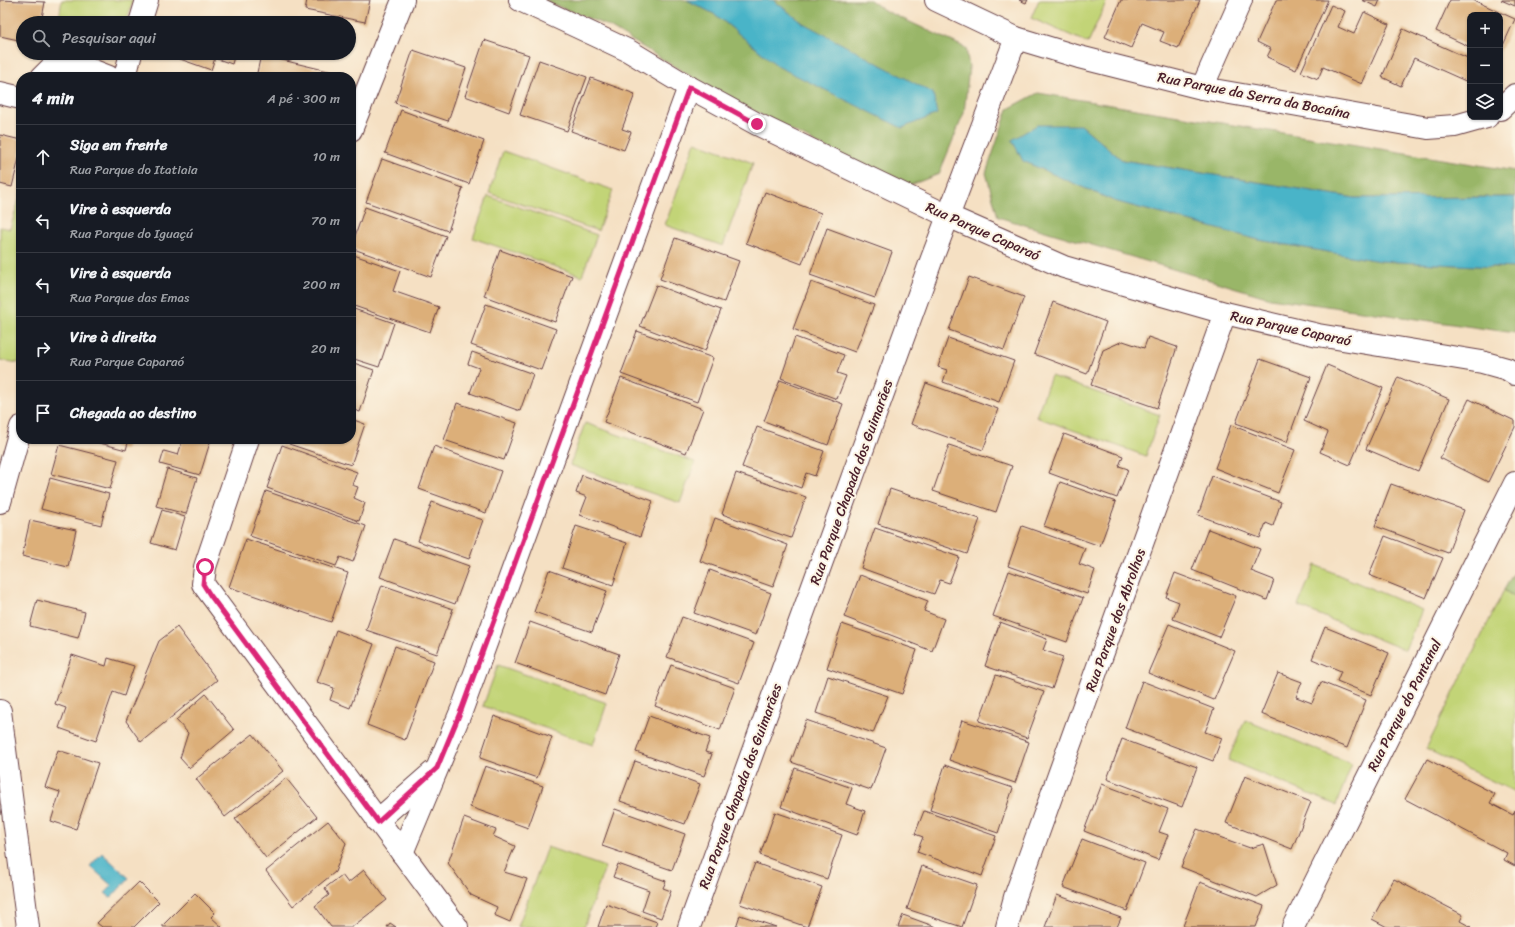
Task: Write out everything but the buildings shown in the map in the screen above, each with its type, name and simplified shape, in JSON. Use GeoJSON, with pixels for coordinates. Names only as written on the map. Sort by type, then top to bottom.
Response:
{"type":"FeatureCollection","features":[{"type":"Feature","properties":{"kind":"street"},"geometry":{"type":"LineString","coordinates":[[142,16],[147,0]]}},
{"type":"Feature","properties":{"kind":"street"},"geometry":{"type":"LineString","coordinates":[[356,118],[403,0]]}},
{"type":"Feature","properties":{"kind":"street","name":"Rua Parque Caparaó"},"geometry":{"type":"LineString","coordinates":[[520,0],[629,51],[689,87],[757,124],[948,216],[1064,267],[1225,313],[1318,335],[1482,362],[1507,369],[1515,374]]}},
{"type":"Feature","properties":{"kind":"street","name":"Rua Parque da Serra da Bocaína"},"geometry":{"type":"LineString","coordinates":[[936,0],[1016,38],[1079,57],[1202,88],[1428,128],[1455,126],[1476,120]]}},
{"type":"Feature","properties":{"kind":"street"},"geometry":{"type":"LineString","coordinates":[[1202,88],[1241,0]]}},
{"type":"Feature","properties":{"kind":"street","name":"Rua Parque Chapada dos Guimarães"},"geometry":{"type":"LineString","coordinates":[[689,927],[948,216],[1016,38]]}},
{"type":"Feature","properties":{"kind":"street"},"geometry":{"type":"LineString","coordinates":[[126,72],[130,60]]}},
{"type":"Feature","properties":{"kind":"street"},"geometry":{"type":"LineString","coordinates":[[47,72],[53,66],[81,66],[96,72]]}},
{"type":"Feature","properties":{"kind":"street"},"geometry":{"type":"LineString","coordinates":[[402,853],[462,708],[689,87]]}},
{"type":"Feature","properties":{"kind":"street"},"geometry":{"type":"LineString","coordinates":[[1503,106],[1515,95]]}},
{"type":"Feature","properties":{"kind":"street","name":"Rua Parque dos Abrolhos"},"geometry":{"type":"LineString","coordinates":[[1007,927],[1018,889],[1225,313]]}},
{"type":"Feature","properties":{"kind":"street"},"geometry":{"type":"LineString","coordinates":[[0,502],[16,444]]}},
{"type":"Feature","properties":{"kind":"street"},"geometry":{"type":"LineString","coordinates":[[246,444],[205,567],[203,584],[378,822],[458,927]]}},
{"type":"Feature","properties":{"kind":"street","name":"Rua Parque do Pantanal"},"geometry":{"type":"LineString","coordinates":[[1293,927],[1515,483]]}},
{"type":"Feature","properties":{"kind":"street"},"geometry":{"type":"LineString","coordinates":[[0,711],[28,927]]}},
{"type":"Feature","properties":{"kind":"street"},"geometry":{"type":"LineString","coordinates":[[378,822],[437,768]]}},
{"type":"Feature","properties":{"kind":"green space"},"geometry":{"type":"Polygon","coordinates":[[[62,0],[133,0],[128,16],[59,16],[62,0]]]}},
{"type":"Feature","properties":{"kind":"green space"},"geometry":{"type":"Polygon","coordinates":[[[542,0],[687,0],[716,15],[779,67],[803,23],[773,0],[870,0],[884,10],[966,48],[969,67],[964,113],[939,174],[903,188],[717,92],[608,26],[542,0]]]}},
{"type":"Feature","properties":{"kind":"green space"},"geometry":{"type":"Polygon","coordinates":[[[1039,0],[1107,0],[1088,43],[1031,18],[1039,0]]]}},
{"type":"Feature","properties":{"kind":"green space"},"geometry":{"type":"Polygon","coordinates":[[[1038,93],[1515,171],[1515,197],[1355,198],[1122,160],[1081,125],[1023,161],[1114,201],[1259,240],[1380,261],[1515,268],[1515,333],[1270,298],[998,217],[986,173],[1008,109],[1038,93]]]}},
{"type":"Feature","properties":{"kind":"green space"},"geometry":{"type":"Polygon","coordinates":[[[695,142],[753,163],[723,246],[665,225],[695,142]]]}},
{"type":"Feature","properties":{"kind":"green space"},"geometry":{"type":"Polygon","coordinates":[[[503,151],[613,190],[598,231],[489,193],[503,151]]]}},
{"type":"Feature","properties":{"kind":"green space"},"geometry":{"type":"Polygon","coordinates":[[[488,196],[597,235],[582,276],[473,238],[488,196]]]}},
{"type":"Feature","properties":{"kind":"green space"},"geometry":{"type":"Polygon","coordinates":[[[16,209],[16,363],[0,360],[0,227],[10,229],[16,209]]]}},
{"type":"Feature","properties":{"kind":"green space"},"geometry":{"type":"Polygon","coordinates":[[[1051,376],[1160,415],[1146,456],[1036,417],[1051,376]]]}},
{"type":"Feature","properties":{"kind":"green space"},"geometry":{"type":"Polygon","coordinates":[[[585,423],[695,462],[680,503],[570,465],[585,423]]]}},
{"type":"Feature","properties":{"kind":"green space"},"geometry":{"type":"Polygon","coordinates":[[[1315,565],[1422,610],[1405,650],[1298,606],[1315,565]]]}},
{"type":"Feature","properties":{"kind":"green space"},"geometry":{"type":"Polygon","coordinates":[[[1515,570],[1515,598],[1504,590],[1515,570]]]}},
{"type":"Feature","properties":{"kind":"green space"},"geometry":{"type":"Polygon","coordinates":[[[1504,590],[1515,598],[1515,792],[1426,749],[1504,590]]]}},
{"type":"Feature","properties":{"kind":"green space"},"geometry":{"type":"Polygon","coordinates":[[[498,665],[607,703],[593,745],[483,706],[498,665]]]}},
{"type":"Feature","properties":{"kind":"green space"},"geometry":{"type":"Polygon","coordinates":[[[1245,720],[1352,764],[1336,805],[1228,760],[1245,720]]]}},
{"type":"Feature","properties":{"kind":"green space"},"geometry":{"type":"Polygon","coordinates":[[[547,847],[605,867],[584,927],[518,927],[547,847]]]}},
{"type":"Feature","properties":{"kind":"water"},"geometry":{"type":"Polygon","coordinates":[[[687,0],[773,0],[803,23],[933,93],[937,114],[902,128],[779,67],[716,15],[687,0]]]}},
{"type":"Feature","properties":{"kind":"water"},"geometry":{"type":"Polygon","coordinates":[[[1037,125],[1081,125],[1122,160],[1355,198],[1515,197],[1515,268],[1380,261],[1259,240],[1114,201],[1023,161],[1012,140],[1037,125]]]}},
{"type":"Feature","properties":{"kind":"water"},"geometry":{"type":"Polygon","coordinates":[[[102,853],[129,878],[111,898],[105,893],[112,886],[90,866],[102,853]]]}},
{"type":"Feature","properties":{"kind":"route"},"geometry":{"type":"LineString","coordinates":[[205,567],[203,584],[210,595],[378,822],[437,768],[446,748],[462,708],[689,87],[757,124]]}}]}
